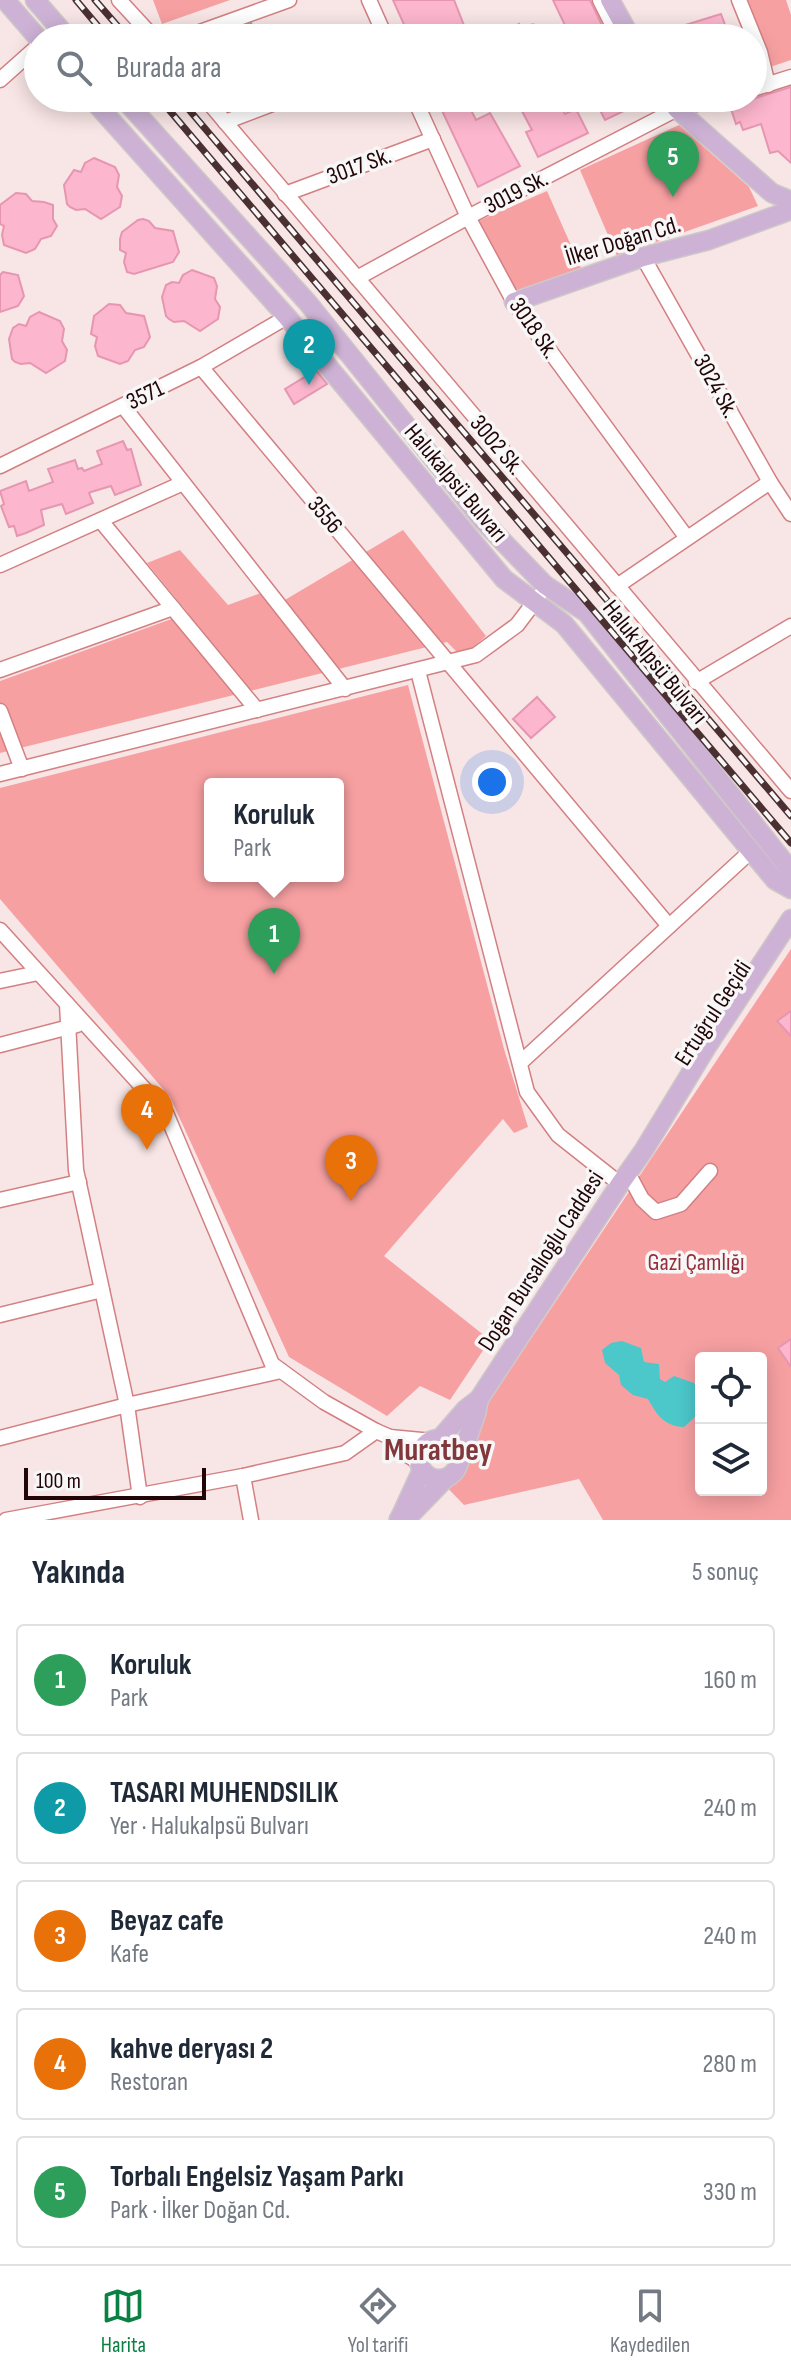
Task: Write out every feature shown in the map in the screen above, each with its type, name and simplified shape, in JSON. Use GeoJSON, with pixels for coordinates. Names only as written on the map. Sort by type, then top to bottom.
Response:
{"type":"FeatureCollection","features":[{"type":"Feature","properties":{"kind":"main road"},"geometry":{"type":"LineString","coordinates":[[5,0],[26,24]]}},
{"type":"Feature","properties":{"kind":"main road"},"geometry":{"type":"LineString","coordinates":[[35,0],[56,24]]}},
{"type":"Feature","properties":{"kind":"main road"},"geometry":{"type":"LineString","coordinates":[[610,0],[623,24]]}},
{"type":"Feature","properties":{"kind":"main road","name":"Halukalpsü Bulvarı"},"geometry":{"type":"LineString","coordinates":[[104,112],[287,317],[504,579],[564,624],[775,880],[791,889]]}},
{"type":"Feature","properties":{"kind":"main road","name":"Haluk Alpsü Bulvarı"},"geometry":{"type":"LineString","coordinates":[[136,112],[308,303],[484,522],[545,585],[587,613],[791,871]]}},
{"type":"Feature","properties":{"kind":"main road"},"geometry":{"type":"LineString","coordinates":[[682,112],[772,193],[791,201]]}},
{"type":"Feature","properties":{"kind":"main road","name":"İlker Doğan Cd."},"geometry":{"type":"LineString","coordinates":[[514,302],[643,257],[709,240],[791,210]]}},
{"type":"Feature","properties":{"kind":"main road"},"geometry":{"type":"LineString","coordinates":[[644,1150],[706,1048],[791,919]]}},
{"type":"Feature","properties":{"kind":"main road","name":"Ertuğrul Geçidi"},"geometry":{"type":"LineString","coordinates":[[644,1150],[675,1115],[791,938]]}},
{"type":"Feature","properties":{"kind":"main road","name":"Doğan Bursalıoğlu Caddesi"},"geometry":{"type":"LineString","coordinates":[[435,1440],[479,1399],[644,1150]]}},
{"type":"Feature","properties":{"kind":"main road","name":"Doğan Bursalıoğlu Caddesi"},"geometry":{"type":"LineString","coordinates":[[459,1462],[479,1399]]}},
{"type":"Feature","properties":{"kind":"main road"},"geometry":{"type":"LineString","coordinates":[[435,1440],[452,1444],[459,1455],[457,1469],[412,1513],[399,1520],[421,1467],[421,1450],[435,1440]]}},
{"type":"Feature","properties":{"kind":"main road"},"geometry":{"type":"LineString","coordinates":[[421,1467],[433,1478],[446,1478]]}},
{"type":"Feature","properties":{"kind":"street"},"geometry":{"type":"LineString","coordinates":[[119,0],[141,24]]}},
{"type":"Feature","properties":{"kind":"street"},"geometry":{"type":"LineString","coordinates":[[222,24],[289,0]]}},
{"type":"Feature","properties":{"kind":"street"},"geometry":{"type":"LineString","coordinates":[[369,0],[380,24]]}},
{"type":"Feature","properties":{"kind":"street"},"geometry":{"type":"LineString","coordinates":[[600,0],[612,24]]}},
{"type":"Feature","properties":{"kind":"street"},"geometry":{"type":"LineString","coordinates":[[739,0],[749,24]]}},
{"type":"Feature","properties":{"kind":"street"},"geometry":{"type":"LineString","coordinates":[[0,80],[24,59]]}},
{"type":"Feature","properties":{"kind":"street"},"geometry":{"type":"LineString","coordinates":[[767,85],[791,77]]}},
{"type":"Feature","properties":{"kind":"street","name":"3002 Sk."},"geometry":{"type":"LineString","coordinates":[[217,112],[791,791]]}},
{"type":"Feature","properties":{"kind":"street"},"geometry":{"type":"LineString","coordinates":[[225,122],[251,112]]}},
{"type":"Feature","properties":{"kind":"street","name":"3018 Sk."},"geometry":{"type":"LineString","coordinates":[[420,112],[468,217],[514,302],[687,538]]}},
{"type":"Feature","properties":{"kind":"street","name":"3019 Sk."},"geometry":{"type":"LineString","coordinates":[[357,278],[658,112]]}},
{"type":"Feature","properties":{"kind":"street","name":"3017 Sk."},"geometry":{"type":"LineString","coordinates":[[285,194],[433,139]]}},
{"type":"Feature","properties":{"kind":"street","name":"3024 Sk."},"geometry":{"type":"LineString","coordinates":[[643,257],[791,514]]}},
{"type":"Feature","properties":{"kind":"street","name":"3571"},"geometry":{"type":"LineString","coordinates":[[0,466],[201,367],[287,317]]}},
{"type":"Feature","properties":{"kind":"street","name":"3556"},"geometry":{"type":"LineString","coordinates":[[201,367],[669,926]]}},
{"type":"Feature","properties":{"kind":"street"},"geometry":{"type":"LineString","coordinates":[[123,406],[345,689]]}},
{"type":"Feature","properties":{"kind":"street"},"geometry":{"type":"LineString","coordinates":[[617,586],[770,482]]}},
{"type":"Feature","properties":{"kind":"street"},"geometry":{"type":"LineString","coordinates":[[0,565],[183,483]]}},
{"type":"Feature","properties":{"kind":"street"},"geometry":{"type":"LineString","coordinates":[[101,521],[257,710]]}},
{"type":"Feature","properties":{"kind":"street"},"geometry":{"type":"LineString","coordinates":[[0,774],[476,655],[517,625],[545,585]]}},
{"type":"Feature","properties":{"kind":"street"},"geometry":{"type":"LineString","coordinates":[[0,670],[173,608]]}},
{"type":"Feature","properties":{"kind":"street"},"geometry":{"type":"LineString","coordinates":[[696,682],[791,626]]}},
{"type":"Feature","properties":{"kind":"street"},"geometry":{"type":"LineString","coordinates":[[418,671],[527,1092],[558,1135],[624,1178],[656,1212],[681,1204],[710,1171]]}},
{"type":"Feature","properties":{"kind":"street"},"geometry":{"type":"LineString","coordinates":[[0,711],[22,769]]}},
{"type":"Feature","properties":{"kind":"street"},"geometry":{"type":"LineString","coordinates":[[520,1063],[751,851]]}},
{"type":"Feature","properties":{"kind":"street"},"geometry":{"type":"LineString","coordinates":[[0,930],[166,1113],[272,1364],[324,1402],[383,1434],[421,1467]]}},
{"type":"Feature","properties":{"kind":"street"},"geometry":{"type":"LineString","coordinates":[[0,981],[38,973]]}},
{"type":"Feature","properties":{"kind":"street"},"geometry":{"type":"LineString","coordinates":[[67,1004],[79,1182],[127,1405],[140,1497]]}},
{"type":"Feature","properties":{"kind":"street"},"geometry":{"type":"LineString","coordinates":[[0,1045],[83,1022]]}},
{"type":"Feature","properties":{"kind":"street"},"geometry":{"type":"LineString","coordinates":[[0,1200],[79,1182]]}},
{"type":"Feature","properties":{"kind":"street"},"geometry":{"type":"LineString","coordinates":[[0,1315],[102,1290]]}},
{"type":"Feature","properties":{"kind":"street"},"geometry":{"type":"LineString","coordinates":[[0,1438],[127,1405],[281,1371]]}},
{"type":"Feature","properties":{"kind":"street"},"geometry":{"type":"LineString","coordinates":[[6,1520],[90,1512],[140,1497],[345,1453],[383,1434],[435,1440]]}},
{"type":"Feature","properties":{"kind":"street"},"geometry":{"type":"LineString","coordinates":[[243,1476],[251,1520]]}},
{"type":"Feature","properties":{"kind":"green space"},"geometry":{"type":"Polygon","coordinates":[[[153,0],[230,0],[162,24],[153,0]]]}},
{"type":"Feature","properties":{"kind":"green space"},"geometry":{"type":"Polygon","coordinates":[[[748,0],[786,0],[791,15],[791,60],[770,67],[767,24],[756,24],[748,0]]]}},
{"type":"Feature","properties":{"kind":"green space"},"geometry":{"type":"Polygon","coordinates":[[[679,125],[749,187],[758,206],[617,256],[580,170],[679,125]]]}},
{"type":"Feature","properties":{"kind":"green space"},"geometry":{"type":"Polygon","coordinates":[[[547,191],[581,268],[512,293],[478,221],[547,191]]]}},
{"type":"Feature","properties":{"kind":"green space"},"geometry":{"type":"Polygon","coordinates":[[[403,530],[486,636],[468,652],[457,652],[447,642],[0,753],[0,681],[188,613],[147,563],[180,550],[228,605],[261,593],[273,607],[403,530]]]}},
{"type":"Feature","properties":{"kind":"green space"},"geometry":{"type":"Polygon","coordinates":[[[408,685],[504,1049],[528,1127],[514,1133],[503,1119],[384,1256],[490,1340],[450,1400],[420,1386],[387,1416],[289,1357],[170,1097],[0,899],[0,788],[408,685]]]}},
{"type":"Feature","properties":{"kind":"green space","name":"Gazi Çamlığı"},"geometry":{"type":"Polygon","coordinates":[[[791,949],[791,1520],[603,1520],[579,1479],[464,1505],[438,1478],[791,949]]]}},
{"type":"Feature","properties":{"kind":"water"},"geometry":{"type":"Polygon","coordinates":[[[251,19],[253,24],[234,24],[251,19]]]}},
{"type":"Feature","properties":{"kind":"water"},"geometry":{"type":"Polygon","coordinates":[[[622,1341],[641,1348],[644,1362],[659,1364],[660,1379],[665,1382],[674,1376],[695,1384],[695,1417],[684,1427],[666,1422],[648,1399],[633,1395],[621,1385],[619,1375],[605,1363],[602,1350],[611,1343],[622,1341]]]}},
{"type":"Feature","properties":{"kind":"building"},"geometry":{"type":"Polygon","coordinates":[[[393,0],[454,0],[463,24],[404,24],[393,0]]]}},
{"type":"Feature","properties":{"kind":"building"},"geometry":{"type":"Polygon","coordinates":[[[553,0],[590,0],[601,24],[564,24],[553,0]]]}},
{"type":"Feature","properties":{"kind":"building"},"geometry":{"type":"Polygon","coordinates":[[[721,14],[725,24],[688,24],[721,14]]]}},
{"type":"Feature","properties":{"kind":"building"},"geometry":{"type":"Polygon","coordinates":[[[791,87],[791,163],[778,151],[770,153],[761,124],[743,130],[740,122],[736,124],[732,112],[767,112],[767,94],[791,87]]]}},
{"type":"Feature","properties":{"kind":"building"},"geometry":{"type":"Polygon","coordinates":[[[443,112],[472,112],[476,120],[490,113],[520,166],[478,187],[443,112]]]}},
{"type":"Feature","properties":{"kind":"building"},"geometry":{"type":"Polygon","coordinates":[[[522,112],[578,112],[588,133],[538,157],[526,132],[532,130],[522,112]]]}},
{"type":"Feature","properties":{"kind":"building"},"geometry":{"type":"Polygon","coordinates":[[[601,112],[622,112],[605,120],[601,112]]]}},
{"type":"Feature","properties":{"kind":"building"},"geometry":{"type":"Polygon","coordinates":[[[94,158],[115,167],[119,175],[117,187],[122,196],[120,207],[101,219],[85,209],[70,207],[64,185],[74,170],[81,172],[85,163],[94,158]]]}},
{"type":"Feature","properties":{"kind":"building"},"geometry":{"type":"Polygon","coordinates":[[[16,193],[26,194],[32,201],[53,205],[53,219],[57,226],[51,236],[41,239],[35,249],[26,253],[4,245],[4,226],[0,224],[0,205],[16,193]]]}},
{"type":"Feature","properties":{"kind":"building"},"geometry":{"type":"Polygon","coordinates":[[[143,219],[155,228],[173,231],[179,252],[173,262],[134,274],[127,272],[124,262],[126,253],[120,250],[120,239],[122,232],[143,219]]]}},
{"type":"Feature","properties":{"kind":"building"},"geometry":{"type":"Polygon","coordinates":[[[192,270],[214,278],[217,286],[215,299],[220,307],[218,319],[200,331],[184,321],[169,319],[162,297],[166,285],[179,283],[183,275],[192,270]]]}},
{"type":"Feature","properties":{"kind":"building"},"geometry":{"type":"Polygon","coordinates":[[[3,272],[18,275],[24,296],[18,306],[0,312],[0,275],[3,272]]]}},
{"type":"Feature","properties":{"kind":"building"},"geometry":{"type":"Polygon","coordinates":[[[109,304],[120,305],[126,313],[144,316],[150,337],[144,347],[135,350],[128,361],[120,364],[98,356],[95,346],[97,337],[91,334],[94,316],[109,304]]]}},
{"type":"Feature","properties":{"kind":"building"},"geometry":{"type":"Polygon","coordinates":[[[39,312],[60,321],[64,329],[62,341],[67,350],[65,361],[46,373],[30,363],[15,362],[9,339],[13,328],[19,324],[26,326],[30,317],[39,312]]]}},
{"type":"Feature","properties":{"kind":"building"},"geometry":{"type":"Polygon","coordinates":[[[316,370],[327,384],[294,404],[285,389],[316,370]]]}},
{"type":"Feature","properties":{"kind":"building"},"geometry":{"type":"Polygon","coordinates":[[[123,441],[127,450],[131,449],[141,485],[115,495],[111,486],[91,492],[93,503],[66,514],[62,504],[41,510],[44,525],[17,536],[14,526],[9,527],[1,506],[4,504],[0,491],[26,481],[29,491],[53,482],[48,469],[75,460],[78,469],[84,471],[102,464],[97,451],[123,441]]]}},
{"type":"Feature","properties":{"kind":"building"},"geometry":{"type":"Polygon","coordinates":[[[537,697],[555,717],[531,738],[513,719],[537,697]]]}},
{"type":"Feature","properties":{"kind":"building"},"geometry":{"type":"Polygon","coordinates":[[[791,1011],[791,1036],[777,1021],[791,1011]]]}},
{"type":"Feature","properties":{"kind":"building"},"geometry":{"type":"Polygon","coordinates":[[[791,1339],[791,1367],[778,1348],[791,1339]]]}},
{"type":"Feature","properties":{"kind":"railway"},"geometry":{"type":"LineString","coordinates":[[76,0],[96,24]]}},
{"type":"Feature","properties":{"kind":"railway"},"geometry":{"type":"LineString","coordinates":[[95,0],[116,24]]}},
{"type":"Feature","properties":{"kind":"railway"},"geometry":{"type":"LineString","coordinates":[[171,112],[791,843]]}},
{"type":"Feature","properties":{"kind":"railway"},"geometry":{"type":"LineString","coordinates":[[191,112],[791,816]]}},
{"type":"Feature","properties":{"kind":"place","name":"Torbalı Engelsiz Yaşam Parkı"},"geometry":{"type":"Point","coordinates":[673,197]}},
{"type":"Feature","properties":{"kind":"place","name":"TASARI MUHENDSILIK"},"geometry":{"type":"Point","coordinates":[309,385]}},
{"type":"Feature","properties":{"kind":"place","name":"Koruluk"},"geometry":{"type":"Point","coordinates":[274,974]}},
{"type":"Feature","properties":{"kind":"place","name":"kahve deryası 2"},"geometry":{"type":"Point","coordinates":[147,1150]}},
{"type":"Feature","properties":{"kind":"place","name":"Beyaz cafe"},"geometry":{"type":"Point","coordinates":[351,1201]}},
{"type":"Feature","properties":{"kind":"district","name":"Muratbey"},"geometry":{"type":"Point","coordinates":[438,1450]}}]}
